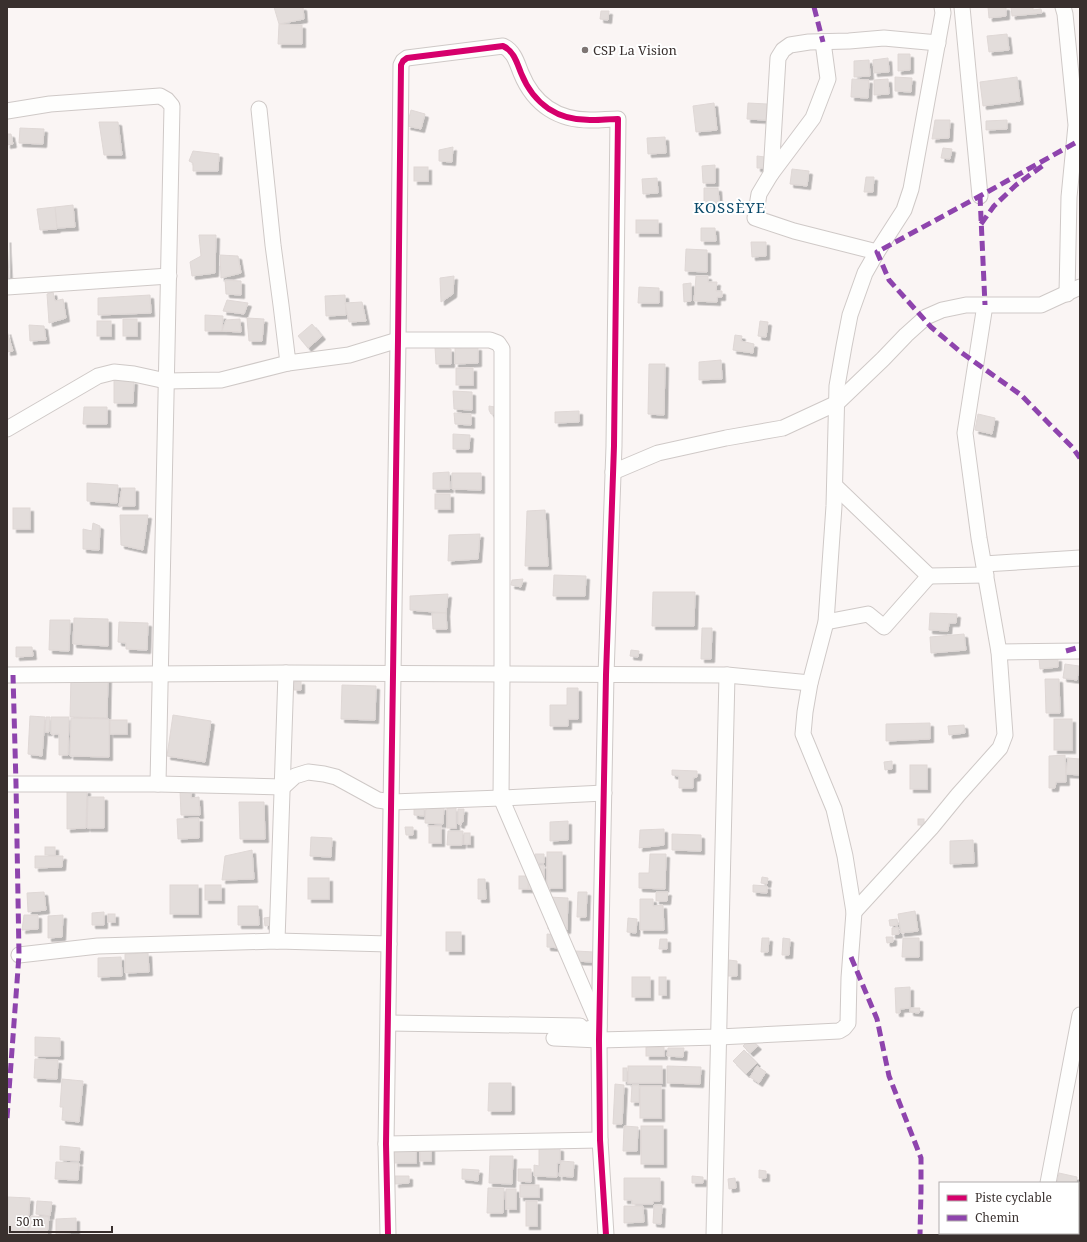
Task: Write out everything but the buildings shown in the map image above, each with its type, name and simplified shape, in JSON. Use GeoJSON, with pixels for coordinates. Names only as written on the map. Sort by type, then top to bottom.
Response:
{"type":"FeatureCollection","features":[{"type":"Feature","properties":{"kind":"street"},"geometry":{"type":"LineString","coordinates":[[389,1023],[719,1037],[839,1031],[848,1023],[849,978],[854,912],[845,856],[834,809],[803,734],[805,712],[810,683],[826,622],[835,486],[837,386],[850,315],[866,273],[877,252],[904,210],[911,189],[938,42],[942,7]]}},
{"type":"Feature","properties":{"kind":"street"},"geometry":{"type":"LineString","coordinates":[[962,7],[980,196]]}},
{"type":"Feature","properties":{"kind":"street"},"geometry":{"type":"LineString","coordinates":[[613,472],[658,453],[726,438],[783,428],[837,403],[926,317],[942,310],[966,305],[1041,305],[1074,290],[1069,197],[1076,126],[1065,14],[1063,7]]}},
{"type":"Feature","properties":{"kind":"street"},"geometry":{"type":"LineString","coordinates":[[771,174],[778,58],[783,50],[790,45],[809,42],[884,38],[938,42]]}},
{"type":"Feature","properties":{"kind":"street"},"geometry":{"type":"LineString","coordinates":[[822,42],[828,79],[813,118],[771,174],[759,194],[755,218],[794,232],[877,252]]}},
{"type":"Feature","properties":{"kind":"street"},"geometry":{"type":"LineString","coordinates":[[388,1235],[386,1144],[394,674],[401,65],[406,58],[503,46],[508,48],[517,61],[522,75],[540,103],[555,113],[592,120],[618,119],[613,472],[606,675],[599,1033],[600,1140],[606,1235]]}},
{"type":"Feature","properties":{"kind":"street"},"geometry":{"type":"LineString","coordinates":[[7,111],[50,104],[160,96],[167,100],[172,106],[158,784]]}},
{"type":"Feature","properties":{"kind":"street"},"geometry":{"type":"LineString","coordinates":[[259,109],[273,245],[288,363]]}},
{"type":"Feature","properties":{"kind":"street"},"geometry":{"type":"LineString","coordinates":[[7,287],[169,276]]}},
{"type":"Feature","properties":{"kind":"street"},"geometry":{"type":"LineString","coordinates":[[854,912],[931,828],[1000,748],[1004,735],[999,652],[979,538],[965,433],[985,306]]}},
{"type":"Feature","properties":{"kind":"street"},"geometry":{"type":"LineString","coordinates":[[7,428],[98,376],[114,372],[134,374],[166,381],[221,380],[288,363],[349,355],[398,340],[490,340],[498,343],[502,349],[501,798],[599,1033]]}},
{"type":"Feature","properties":{"kind":"street"},"geometry":{"type":"LineString","coordinates":[[835,486],[929,576]]}},
{"type":"Feature","properties":{"kind":"street"},"geometry":{"type":"LineString","coordinates":[[826,622],[868,614],[884,627],[929,576],[1080,558]]}},
{"type":"Feature","properties":{"kind":"street"},"geometry":{"type":"LineString","coordinates":[[999,652],[1080,651]]}},
{"type":"Feature","properties":{"kind":"street"},"geometry":{"type":"LineString","coordinates":[[277,941],[286,673]]}},
{"type":"Feature","properties":{"kind":"street"},"geometry":{"type":"LineString","coordinates":[[7,675],[286,673],[727,676],[810,683]]}},
{"type":"Feature","properties":{"kind":"street"},"geometry":{"type":"LineString","coordinates":[[714,1235],[727,676]]}},
{"type":"Feature","properties":{"kind":"street"},"geometry":{"type":"LineString","coordinates":[[7,784],[158,784],[283,787],[295,776],[308,772],[336,777],[378,800],[392,802],[604,793]]}},
{"type":"Feature","properties":{"kind":"street"},"geometry":{"type":"LineString","coordinates":[[19,955],[98,946],[277,941],[389,944]]}},
{"type":"Feature","properties":{"kind":"street"},"geometry":{"type":"LineString","coordinates":[[1048,1182],[1079,1023]]}},
{"type":"Feature","properties":{"kind":"street"},"geometry":{"type":"LineString","coordinates":[[386,1144],[600,1140]]}},
{"type":"Feature","properties":{"kind":"marked path"},"geometry":{"type":"LineString","coordinates":[[814,7],[823,42]]}},
{"type":"Feature","properties":{"kind":"marked path"},"geometry":{"type":"LineString","coordinates":[[1075,143],[877,252],[889,280],[931,327],[962,353],[1021,395],[1072,447],[1080,458]]}},
{"type":"Feature","properties":{"kind":"marked path"},"geometry":{"type":"LineString","coordinates":[[981,224],[994,206],[1016,185],[1045,164]]}},
{"type":"Feature","properties":{"kind":"marked path"},"geometry":{"type":"LineString","coordinates":[[980,196],[985,305]]}},
{"type":"Feature","properties":{"kind":"marked path"},"geometry":{"type":"LineString","coordinates":[[1066,651],[1080,647]]}},
{"type":"Feature","properties":{"kind":"marked path"},"geometry":{"type":"LineString","coordinates":[[7,1118],[19,955],[13,675]]}},
{"type":"Feature","properties":{"kind":"marked path"},"geometry":{"type":"LineString","coordinates":[[851,957],[877,1019],[889,1076],[921,1158],[920,1235]]}},
{"type":"Feature","properties":{"kind":"cycle path"},"geometry":{"type":"LineString","coordinates":[[388,1235],[386,1144],[401,65],[407,58],[503,46],[512,54],[526,84],[533,94],[549,109],[569,118],[581,120],[618,119],[614,446],[606,675],[599,1040],[600,1140],[606,1235]]}},
{"type":"Feature","properties":{"kind":"place","name":"CSP La Vision"},"geometry":{"type":"Point","coordinates":[585,50]}},
{"type":"Feature","properties":{"kind":"district","name":"KOSSÈYE"},"geometry":{"type":"Point","coordinates":[730,208]}}]}
